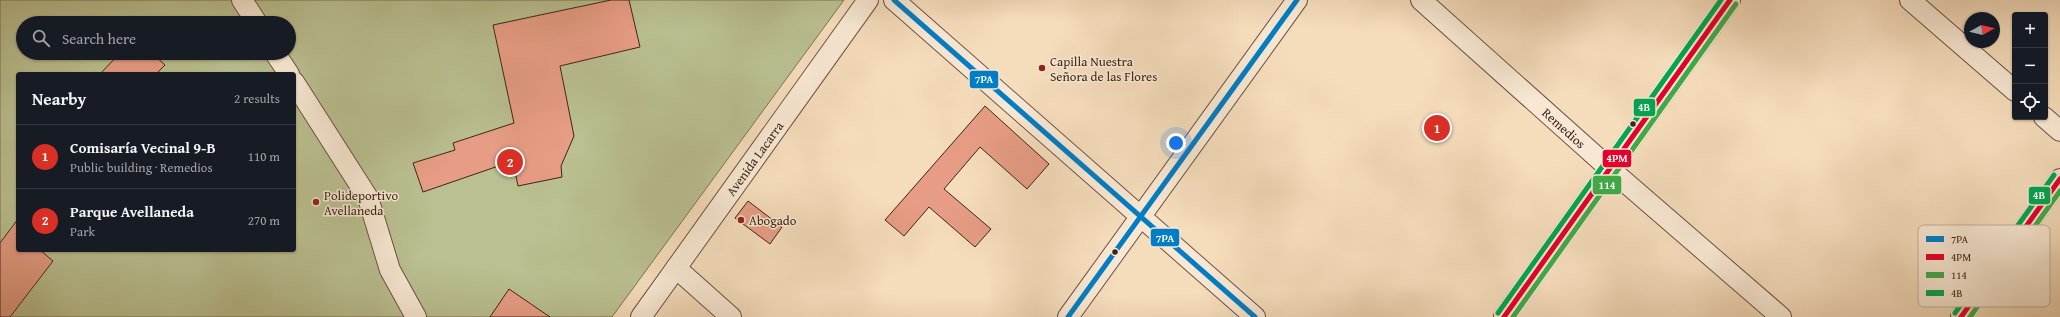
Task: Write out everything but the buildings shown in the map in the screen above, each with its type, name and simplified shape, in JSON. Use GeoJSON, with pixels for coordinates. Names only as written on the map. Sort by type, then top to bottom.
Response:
{"type":"FeatureCollection","features":[{"type":"Feature","properties":{"kind":"street"},"geometry":{"type":"LineString","coordinates":[[242,0],[252,16]]}},
{"type":"Feature","properties":{"kind":"street","name":"Avenida Lacarra"},"geometry":{"type":"LineString","coordinates":[[641,317],[868,0]]}},
{"type":"Feature","properties":{"kind":"street"},"geometry":{"type":"LineString","coordinates":[[894,0],[1255,317]]}},
{"type":"Feature","properties":{"kind":"street"},"geometry":{"type":"LineString","coordinates":[[1068,317],[1297,0]]}},
{"type":"Feature","properties":{"kind":"street","name":"Remedios"},"geometry":{"type":"LineString","coordinates":[[1421,0],[1610,169],[1781,317]]}},
{"type":"Feature","properties":{"kind":"street"},"geometry":{"type":"LineString","coordinates":[[1504,317],[1730,0]]}},
{"type":"Feature","properties":{"kind":"street"},"geometry":{"type":"LineString","coordinates":[[1910,0],[2012,88]]}},
{"type":"Feature","properties":{"kind":"street"},"geometry":{"type":"LineString","coordinates":[[280,60],[288,72]]}},
{"type":"Feature","properties":{"kind":"street"},"geometry":{"type":"LineString","coordinates":[[296,85],[368,198],[390,270],[416,317]]}},
{"type":"Feature","properties":{"kind":"street"},"geometry":{"type":"LineString","coordinates":[[2047,120],[2060,131]]}},
{"type":"Feature","properties":{"kind":"street"},"geometry":{"type":"LineString","coordinates":[[2027,225],[2060,179]]}},
{"type":"Feature","properties":{"kind":"street"},"geometry":{"type":"LineString","coordinates":[[676,268],[731,317]]}},
{"type":"Feature","properties":{"kind":"street"},"geometry":{"type":"LineString","coordinates":[[1961,317],[1968,307]]}},
{"type":"Feature","properties":{"kind":"green space"},"geometry":{"type":"Polygon","coordinates":[[[0,0],[844,0],[612,317],[0,317],[0,0]]]}},
{"type":"Feature","properties":{"kind":"transit line","name":"7PA"},"geometry":{"type":"LineString","coordinates":[[894,0],[1255,317]]}},
{"type":"Feature","properties":{"kind":"transit line","name":"7PA"},"geometry":{"type":"LineString","coordinates":[[1068,317],[1297,0]]}},
{"type":"Feature","properties":{"kind":"transit line","name":"4B"},"geometry":{"type":"LineString","coordinates":[[1498,313],[1721,0]]}},
{"type":"Feature","properties":{"kind":"transit line","name":"4PM"},"geometry":{"type":"LineString","coordinates":[[1504,317],[1730,0]]}},
{"type":"Feature","properties":{"kind":"transit line","name":"114"},"geometry":{"type":"LineString","coordinates":[[1513,317],[1736,4]]}},
{"type":"Feature","properties":{"kind":"transit line","name":"4B"},"geometry":{"type":"LineString","coordinates":[[2018,225],[2054,175]]}},
{"type":"Feature","properties":{"kind":"transit line","name":"4PM"},"geometry":{"type":"LineString","coordinates":[[2027,225],[2060,179]]}},
{"type":"Feature","properties":{"kind":"transit line","name":"114"},"geometry":{"type":"LineString","coordinates":[[2036,225],[2060,191]]}},
{"type":"Feature","properties":{"kind":"transit line","name":"4B"},"geometry":{"type":"LineString","coordinates":[[1955,313],[1959,307]]}},
{"type":"Feature","properties":{"kind":"transit line","name":"4PM"},"geometry":{"type":"LineString","coordinates":[[1961,317],[1968,307]]}},
{"type":"Feature","properties":{"kind":"transit line","name":"114"},"geometry":{"type":"LineString","coordinates":[[1970,317],[1977,307]]}},
{"type":"Feature","properties":{"kind":"place","name":"Capilla Nuestra Señora de las Flores"},"geometry":{"type":"Point","coordinates":[1042,68]}},
{"type":"Feature","properties":{"kind":"place","name":"Comisaría Vecinal 9-B"},"geometry":{"type":"Point","coordinates":[1437,128]}},
{"type":"Feature","properties":{"kind":"place","name":"Parque Avellaneda"},"geometry":{"type":"Point","coordinates":[510,162]}},
{"type":"Feature","properties":{"kind":"place","name":"Polideportivo Avellaneda"},"geometry":{"type":"Point","coordinates":[316,202]}},
{"type":"Feature","properties":{"kind":"place","name":"Abogado"},"geometry":{"type":"Point","coordinates":[741,220]}}]}
